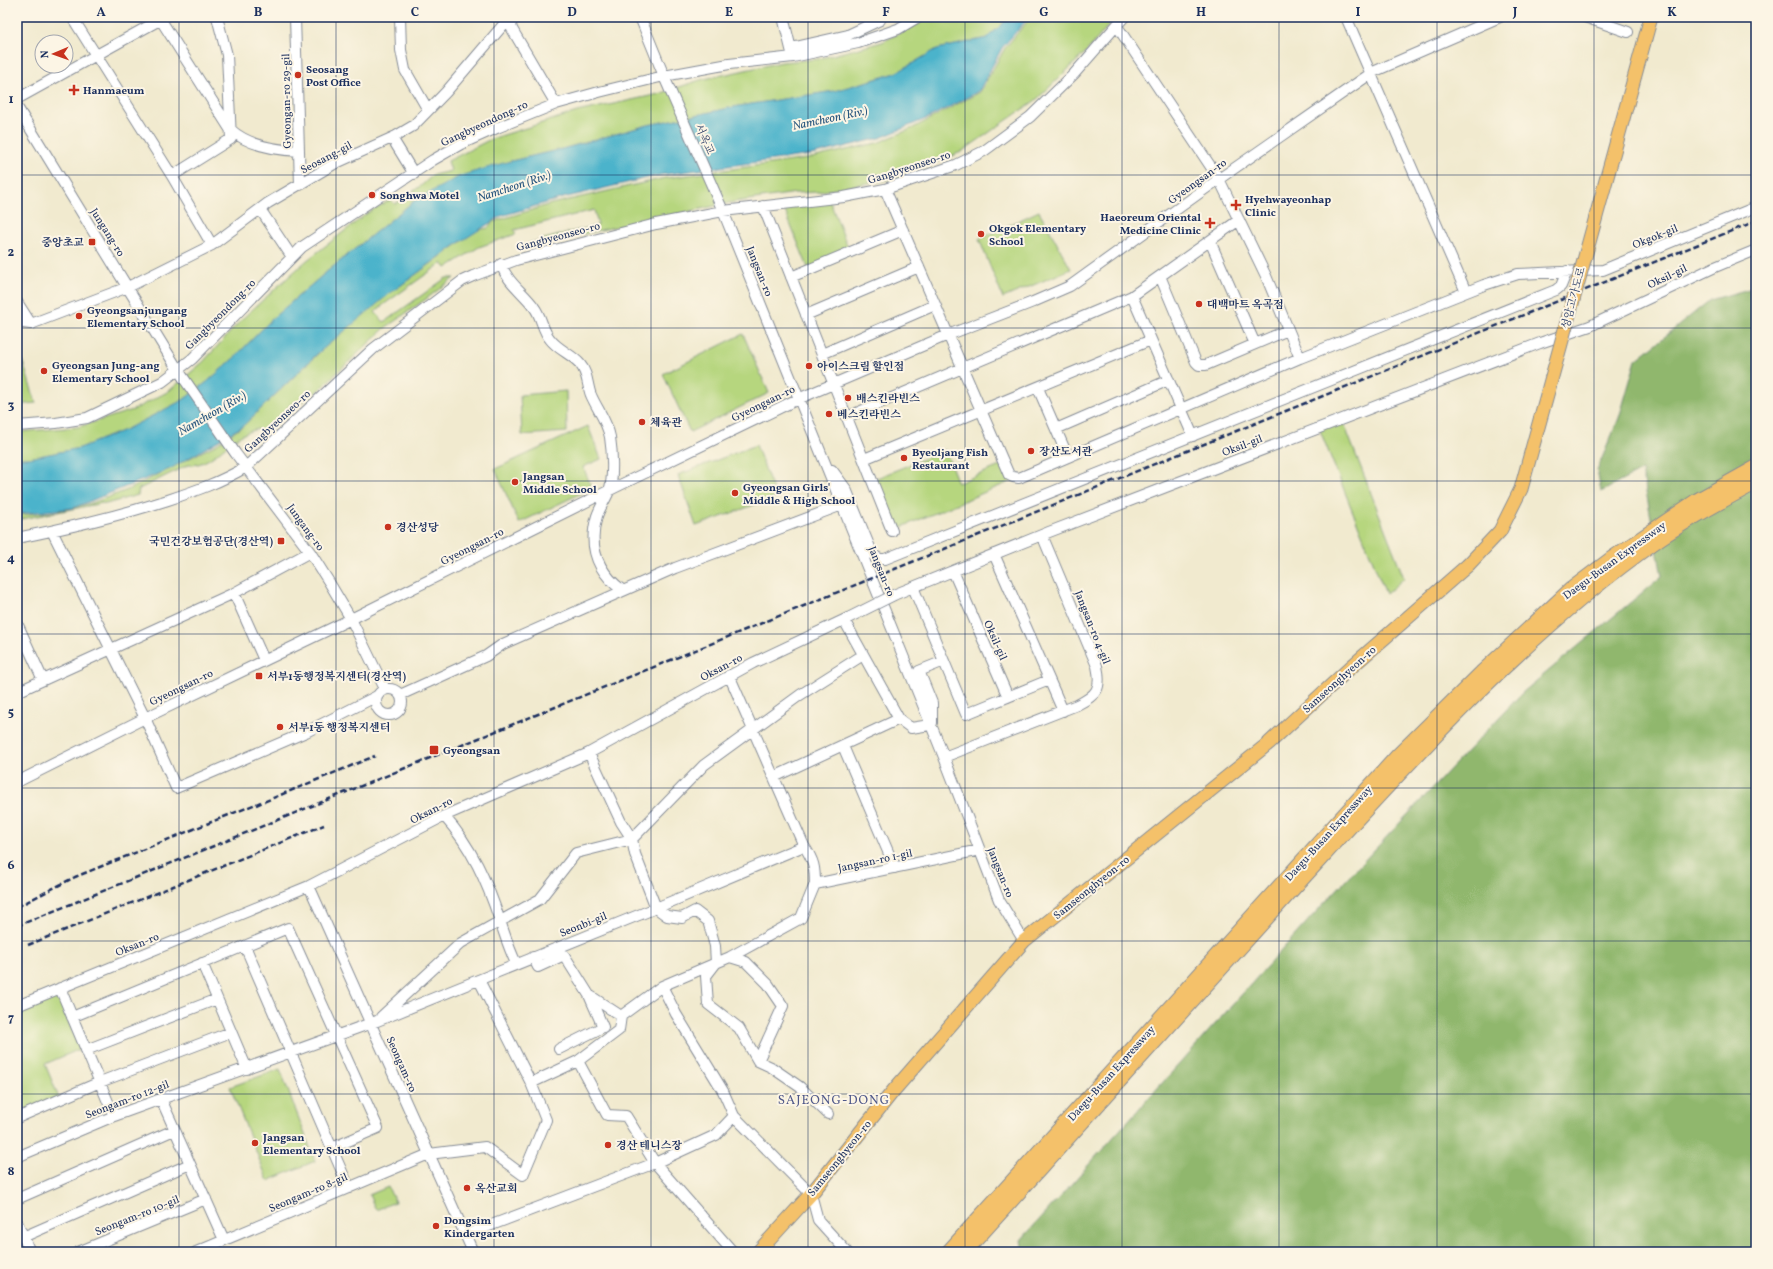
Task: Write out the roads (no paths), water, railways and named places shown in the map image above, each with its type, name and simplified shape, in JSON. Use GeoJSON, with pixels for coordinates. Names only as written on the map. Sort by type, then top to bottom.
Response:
{"type":"FeatureCollection","features":[{"type":"Feature","properties":{"kind":"highway","name":"Daegu-Busan Expressway"},"geometry":{"type":"LineString","coordinates":[[949,1252],[1403,759],[1487,683],[1612,559],[1697,501],[1756,468]]}},
{"type":"Feature","properties":{"kind":"highway","name":"Daegu-Busan Expressway"},"geometry":{"type":"LineString","coordinates":[[1575,595],[1718,502],[1756,482]]}},
{"type":"Feature","properties":{"kind":"highway","name":"Daegu-Busan Expressway"},"geometry":{"type":"LineString","coordinates":[[964,1252],[1403,759]]}},
{"type":"Feature","properties":{"kind":"main road","name":"성암고가도로"},"geometry":{"type":"LineString","coordinates":[[1468,565],[1500,531],[1520,489],[1651,17]]}},
{"type":"Feature","properties":{"kind":"main road","name":"Samseonghyeon-ro"},"geometry":{"type":"LineString","coordinates":[[758,1252],[811,1194],[894,1090],[1024,941],[1269,743],[1350,668],[1468,565]]}},
{"type":"Feature","properties":{"kind":"street"},"geometry":{"type":"LineString","coordinates":[[72,17],[172,176],[212,245]]}},
{"type":"Feature","properties":{"kind":"street"},"geometry":{"type":"LineString","coordinates":[[172,176],[231,139],[227,55],[217,17]]}},
{"type":"Feature","properties":{"kind":"street","name":"Gyeongan-ro 29-gil"},"geometry":{"type":"LineString","coordinates":[[296,17],[300,185]]}},
{"type":"Feature","properties":{"kind":"street"},"geometry":{"type":"LineString","coordinates":[[400,17],[401,50],[405,70],[428,110]]}},
{"type":"Feature","properties":{"kind":"street"},"geometry":{"type":"LineString","coordinates":[[509,17],[512,29],[556,104]]}},
{"type":"Feature","properties":{"kind":"street","name":"Seosang-gil"},"geometry":{"type":"LineString","coordinates":[[31,324],[128,287],[212,245],[260,209],[334,164],[392,138],[413,126],[480,53],[509,17]]}},
{"type":"Feature","properties":{"kind":"street"},"geometry":{"type":"LineString","coordinates":[[640,17],[665,79]]}},
{"type":"Feature","properties":{"kind":"street"},"geometry":{"type":"LineString","coordinates":[[783,17],[792,53],[848,36],[882,18]]}},
{"type":"Feature","properties":{"kind":"street","name":"Gangbyeondong-ro"},"geometry":{"type":"LineString","coordinates":[[17,426],[56,423],[87,418],[149,389],[178,370],[208,344],[302,247],[461,144],[556,104],[599,92],[729,64],[858,43],[898,29],[918,17]]}},
{"type":"Feature","properties":{"kind":"street","name":"Gangbyeonseo-ro"},"geometry":{"type":"LineString","coordinates":[[17,538],[117,516],[193,492],[227,478],[246,467],[348,370],[385,339],[462,281],[501,264],[612,234],[723,209],[844,197],[886,189],[956,165],[984,151],[1030,117],[1074,74],[1124,17]]}},
{"type":"Feature","properties":{"kind":"street"},"geometry":{"type":"LineString","coordinates":[[1346,17],[1466,292]]}},
{"type":"Feature","properties":{"kind":"street","name":"Gyeongsan-ro"},"geometry":{"type":"LineString","coordinates":[[17,782],[798,399],[948,335],[1070,286],[1371,74],[1442,41],[1500,17]]}},
{"type":"Feature","properties":{"kind":"street"},"geometry":{"type":"LineString","coordinates":[[1585,17],[1628,32]]}},
{"type":"Feature","properties":{"kind":"street"},"geometry":{"type":"LineString","coordinates":[[17,100],[162,18],[230,129],[236,135],[271,149],[299,151]]}},
{"type":"Feature","properties":{"kind":"street"},"geometry":{"type":"LineString","coordinates":[[1117,26],[1220,179],[1266,276],[1300,358]]}},
{"type":"Feature","properties":{"kind":"street","name":"서옥교"},"geometry":{"type":"LineString","coordinates":[[665,79],[723,209]]}},
{"type":"Feature","properties":{"kind":"street","name":"Jungang-ro"},"geometry":{"type":"LineString","coordinates":[[17,107],[178,370],[236,454],[310,552],[351,618],[381,693]]}},
{"type":"Feature","properties":{"kind":"street"},"geometry":{"type":"LineString","coordinates":[[392,138],[414,174]]}},
{"type":"Feature","properties":{"kind":"street"},"geometry":{"type":"LineString","coordinates":[[886,189],[982,411]]}},
{"type":"Feature","properties":{"kind":"street"},"geometry":{"type":"LineString","coordinates":[[763,206],[892,531]]}},
{"type":"Feature","properties":{"kind":"street","name":"Okgok-gil"},"geometry":{"type":"LineString","coordinates":[[982,411],[1009,475],[1019,478],[1300,358],[1466,292],[1518,274],[1604,270],[1756,207]]}},
{"type":"Feature","properties":{"kind":"street"},"geometry":{"type":"LineString","coordinates":[[260,209],[292,257]]}},
{"type":"Feature","properties":{"kind":"street","name":"Jangsan-ro"},"geometry":{"type":"LineString","coordinates":[[723,209],[798,399],[944,757],[999,900],[1024,941]]}},
{"type":"Feature","properties":{"kind":"street"},"geometry":{"type":"LineString","coordinates":[[847,417],[1132,296],[1239,220]]}},
{"type":"Feature","properties":{"kind":"street"},"geometry":{"type":"LineString","coordinates":[[791,277],[903,230]]}},
{"type":"Feature","properties":{"kind":"street"},"geometry":{"type":"LineString","coordinates":[[1210,241],[1255,344]]}},
{"type":"Feature","properties":{"kind":"street","name":"Oksil-gil"},"geometry":{"type":"LineString","coordinates":[[892,595],[1042,535],[1540,343],[1590,326],[1715,267],[1756,250]]}},
{"type":"Feature","properties":{"kind":"street"},"geometry":{"type":"LineString","coordinates":[[501,264],[505,275],[526,296],[539,314],[550,340],[576,360],[583,369],[591,396],[605,422],[610,436],[610,490],[598,515],[594,534],[594,545],[605,575],[622,590]]}},
{"type":"Feature","properties":{"kind":"street"},"geometry":{"type":"LineString","coordinates":[[806,315],[919,267]]}},
{"type":"Feature","properties":{"kind":"street"},"geometry":{"type":"LineString","coordinates":[[822,456],[846,489],[873,555],[880,559],[885,559],[1556,290],[1561,286],[1563,271]]}},
{"type":"Feature","properties":{"kind":"street"},"geometry":{"type":"LineString","coordinates":[[1160,276],[1198,365],[1206,365],[1288,330]]}},
{"type":"Feature","properties":{"kind":"street"},"geometry":{"type":"LineString","coordinates":[[1132,296],[1193,436]]}},
{"type":"Feature","properties":{"kind":"street"},"geometry":{"type":"LineString","coordinates":[[17,302],[31,324]]}},
{"type":"Feature","properties":{"kind":"street"},"geometry":{"type":"LineString","coordinates":[[822,354],[935,305]]}},
{"type":"Feature","properties":{"kind":"street"},"geometry":{"type":"LineString","coordinates":[[17,322],[31,324]]}},
{"type":"Feature","properties":{"kind":"street"},"geometry":{"type":"LineString","coordinates":[[864,459],[1151,340]]}},
{"type":"Feature","properties":{"kind":"street"},"geometry":{"type":"LineString","coordinates":[[1056,430],[1169,380]]}},
{"type":"Feature","properties":{"kind":"street"},"geometry":{"type":"LineString","coordinates":[[1038,388],[1068,457]]}},
{"type":"Feature","properties":{"kind":"street"},"geometry":{"type":"LineString","coordinates":[[400,695],[486,656],[503,644],[622,590],[675,568],[842,505]]}},
{"type":"Feature","properties":{"kind":"street"},"geometry":{"type":"LineString","coordinates":[[52,531],[145,718],[176,788],[306,732],[334,719],[381,693],[394,690],[400,695],[402,699],[401,708],[395,714],[387,715],[378,709],[376,703],[381,693]]}},
{"type":"Feature","properties":{"kind":"street","name":"Jangsan-ro 4-gil"},"geometry":{"type":"LineString","coordinates":[[944,757],[1063,711],[1088,699],[1097,691],[1100,679],[1097,666],[1042,535]]}},
{"type":"Feature","properties":{"kind":"street"},"geometry":{"type":"LineString","coordinates":[[17,692],[234,593],[310,552]]}},
{"type":"Feature","properties":{"kind":"street"},"geometry":{"type":"LineString","coordinates":[[994,554],[1063,711]]}},
{"type":"Feature","properties":{"kind":"street","name":"Oksil-gil"},"geometry":{"type":"LineString","coordinates":[[953,571],[1008,696]]}},
{"type":"Feature","properties":{"kind":"street"},"geometry":{"type":"LineString","coordinates":[[913,587],[966,714],[1049,680]]}},
{"type":"Feature","properties":{"kind":"street"},"geometry":{"type":"LineString","coordinates":[[234,593],[264,660]]}},
{"type":"Feature","properties":{"kind":"street","name":"Oksan-ro"},"geometry":{"type":"LineString","coordinates":[[17,1006],[310,886],[444,816],[588,753],[729,675],[846,619],[892,595]]}},
{"type":"Feature","properties":{"kind":"street"},"geometry":{"type":"LineString","coordinates":[[846,619],[863,655],[899,720],[911,728],[931,727],[932,703],[919,671],[944,661]]}},
{"type":"Feature","properties":{"kind":"street"},"geometry":{"type":"LineString","coordinates":[[17,623],[43,680]]}},
{"type":"Feature","properties":{"kind":"street"},"geometry":{"type":"LineString","coordinates":[[374,1022],[461,943],[540,899],[576,853],[632,839],[704,765],[753,728],[863,655]]}},
{"type":"Feature","properties":{"kind":"street"},"geometry":{"type":"LineString","coordinates":[[479,980],[530,1083],[578,1061],[619,1030],[621,1016],[662,986],[730,957],[801,918],[815,884],[813,859],[804,846],[729,675]]}},
{"type":"Feature","properties":{"kind":"street"},"geometry":{"type":"LineString","coordinates":[[334,719],[356,712],[378,709]]}},
{"type":"Feature","properties":{"kind":"street"},"geometry":{"type":"LineString","coordinates":[[774,776],[899,720]]}},
{"type":"Feature","properties":{"kind":"street"},"geometry":{"type":"LineString","coordinates":[[843,746],[895,868]]}},
{"type":"Feature","properties":{"kind":"street"},"geometry":{"type":"LineString","coordinates":[[588,753],[621,822],[632,839],[635,854],[656,908],[667,916],[682,918],[695,911],[708,920],[715,946],[716,963],[706,976],[708,1004],[739,1028],[758,1061],[771,1067],[800,1087],[828,1114]]}},
{"type":"Feature","properties":{"kind":"street"},"geometry":{"type":"LineString","coordinates":[[444,816],[477,862],[501,922],[504,936],[516,964]]}},
{"type":"Feature","properties":{"kind":"street","name":"Seonbi-gil"},"geometry":{"type":"LineString","coordinates":[[374,1022],[656,908],[804,846]]}},
{"type":"Feature","properties":{"kind":"street","name":"Jangsan-ro 1-gil"},"geometry":{"type":"LineString","coordinates":[[815,884],[980,850]]}},
{"type":"Feature","properties":{"kind":"street","name":"Seongam-ro"},"geometry":{"type":"LineString","coordinates":[[310,886],[374,1022],[429,1154],[473,1252]]}},
{"type":"Feature","properties":{"kind":"street"},"geometry":{"type":"LineString","coordinates":[[72,1017],[288,928],[378,1128],[332,1148]]}},
{"type":"Feature","properties":{"kind":"street"},"geometry":{"type":"LineString","coordinates":[[245,946],[349,1188]]}},
{"type":"Feature","properties":{"kind":"street"},"geometry":{"type":"LineString","coordinates":[[533,958],[538,967],[564,956],[589,995],[603,1027],[559,1049]]}},
{"type":"Feature","properties":{"kind":"street"},"geometry":{"type":"LineString","coordinates":[[730,957],[746,962],[768,984],[783,1006],[758,1061]]}},
{"type":"Feature","properties":{"kind":"street"},"geometry":{"type":"LineString","coordinates":[[202,963],[247,1069]]}},
{"type":"Feature","properties":{"kind":"street"},"geometry":{"type":"LineString","coordinates":[[662,986],[676,1014],[723,1091],[734,1116],[749,1133],[811,1194],[818,1220],[847,1252]]}},
{"type":"Feature","properties":{"kind":"street"},"geometry":{"type":"LineString","coordinates":[[60,988],[114,1116]]}},
{"type":"Feature","properties":{"kind":"street"},"geometry":{"type":"LineString","coordinates":[[589,995],[621,1016]]}},
{"type":"Feature","properties":{"kind":"street"},"geometry":{"type":"LineString","coordinates":[[86,1050],[217,999]]}},
{"type":"Feature","properties":{"kind":"street","name":"Seongam-ro 12-gil"},"geometry":{"type":"LineString","coordinates":[[17,1157],[114,1116],[374,1022]]}},
{"type":"Feature","properties":{"kind":"street"},"geometry":{"type":"LineString","coordinates":[[17,1118],[100,1082],[231,1032]]}},
{"type":"Feature","properties":{"kind":"street"},"geometry":{"type":"LineString","coordinates":[[578,1061],[607,1115],[626,1116],[655,1163],[733,1252]]}},
{"type":"Feature","properties":{"kind":"street","name":"Seongam-ro 8-gil"},"geometry":{"type":"LineString","coordinates":[[196,1252],[429,1154],[485,1147],[523,1175],[546,1120],[530,1083]]}},
{"type":"Feature","properties":{"kind":"street"},"geometry":{"type":"LineString","coordinates":[[161,1099],[224,1240]]}},
{"type":"Feature","properties":{"kind":"street"},"geometry":{"type":"LineString","coordinates":[[466,1235],[655,1163],[716,1135],[734,1116]]}},
{"type":"Feature","properties":{"kind":"street"},"geometry":{"type":"LineString","coordinates":[[17,1199],[174,1130]]}},
{"type":"Feature","properties":{"kind":"street"},"geometry":{"type":"LineString","coordinates":[[23,1237],[190,1164]]}},
{"type":"Feature","properties":{"kind":"street","name":"Seongam-ro 10-gil"},"geometry":{"type":"LineString","coordinates":[[78,1252],[206,1199]]}},
{"type":"Feature","properties":{"kind":"street"},"geometry":{"type":"LineString","coordinates":[[17,1222],[30,1252]]}},
{"type":"Feature","properties":{"kind":"water","name":"Namcheon (Riv.)"},"geometry":{"type":"Polygon","coordinates":[[[1010,17],[1029,17],[1002,48],[979,91],[928,118],[880,138],[811,155],[660,175],[563,198],[501,216],[460,242],[389,294],[317,354],[243,426],[170,469],[73,508],[17,514],[17,458],[29,458],[80,448],[127,429],[183,400],[207,382],[234,358],[274,317],[324,274],[414,201],[460,176],[507,162],[562,149],[648,125],[739,106],[834,91],[869,81],[896,73],[937,49],[987,38],[1010,17]]]}},
{"type":"Feature","properties":{"kind":"railway"},"geometry":{"type":"LineString","coordinates":[[17,926],[1756,221]]}},
{"type":"Feature","properties":{"kind":"railway"},"geometry":{"type":"LineString","coordinates":[[256,805],[375,756]]}},
{"type":"Feature","properties":{"kind":"railway"},"geometry":{"type":"LineString","coordinates":[[17,907],[75,877],[261,802]]}},
{"type":"Feature","properties":{"kind":"railway"},"geometry":{"type":"LineString","coordinates":[[28,945],[324,825]]}},
{"type":"Feature","properties":{"kind":"place","name":"Seosang Post Office"},"geometry":{"type":"Point","coordinates":[298,75]}},
{"type":"Feature","properties":{"kind":"place","name":"Hanmaeum"},"geometry":{"type":"Point","coordinates":[74,90]}},
{"type":"Feature","properties":{"kind":"place","name":"Songhwa Motel"},"geometry":{"type":"Point","coordinates":[372,195]}},
{"type":"Feature","properties":{"kind":"place","name":"Hyehwayeonhap Clinic"},"geometry":{"type":"Point","coordinates":[1236,205]}},
{"type":"Feature","properties":{"kind":"place","name":"Haeoreum Oriental Medicine Clinic"},"geometry":{"type":"Point","coordinates":[1210,223]}},
{"type":"Feature","properties":{"kind":"place","name":"Okgok Elementary School"},"geometry":{"type":"Point","coordinates":[981,234]}},
{"type":"Feature","properties":{"kind":"place","name":"중앙초교"},"geometry":{"type":"Point","coordinates":[92,242]}},
{"type":"Feature","properties":{"kind":"place","name":"대백마트 옥곡점"},"geometry":{"type":"Point","coordinates":[1199,304]}},
{"type":"Feature","properties":{"kind":"place","name":"Gyeongsanjungang Elementary School"},"geometry":{"type":"Point","coordinates":[79,316]}},
{"type":"Feature","properties":{"kind":"place","name":"아이스크림 할인점"},"geometry":{"type":"Point","coordinates":[809,366]}},
{"type":"Feature","properties":{"kind":"place","name":"Gyeongsan Jung-ang Elementary School"},"geometry":{"type":"Point","coordinates":[44,371]}},
{"type":"Feature","properties":{"kind":"place","name":"배스킨라빈스"},"geometry":{"type":"Point","coordinates":[848,398]}},
{"type":"Feature","properties":{"kind":"place","name":"베스킨라빈스"},"geometry":{"type":"Point","coordinates":[829,414]}},
{"type":"Feature","properties":{"kind":"place","name":"체육관"},"geometry":{"type":"Point","coordinates":[642,422]}},
{"type":"Feature","properties":{"kind":"place","name":"장산도서관"},"geometry":{"type":"Point","coordinates":[1031,451]}},
{"type":"Feature","properties":{"kind":"place","name":"Byeoljang Fish Restaurant"},"geometry":{"type":"Point","coordinates":[904,458]}},
{"type":"Feature","properties":{"kind":"place","name":"Jangsan Middle School"},"geometry":{"type":"Point","coordinates":[515,482]}},
{"type":"Feature","properties":{"kind":"place","name":"Gyeongsan Girls' Middle & High School"},"geometry":{"type":"Point","coordinates":[735,493]}},
{"type":"Feature","properties":{"kind":"place","name":"경산성당"},"geometry":{"type":"Point","coordinates":[388,527]}},
{"type":"Feature","properties":{"kind":"place","name":"국민건강보험공단(경산역)"},"geometry":{"type":"Point","coordinates":[281,541]}},
{"type":"Feature","properties":{"kind":"place","name":"서부1동행정복지센터(경산역)"},"geometry":{"type":"Point","coordinates":[259,676]}},
{"type":"Feature","properties":{"kind":"place","name":"서부1동 행정복지센터"},"geometry":{"type":"Point","coordinates":[280,727]}},
{"type":"Feature","properties":{"kind":"place","name":"Gyeongsan"},"geometry":{"type":"Point","coordinates":[434,750]}},
{"type":"Feature","properties":{"kind":"place","name":"Jangsan Elementary School"},"geometry":{"type":"Point","coordinates":[255,1143]}},
{"type":"Feature","properties":{"kind":"place","name":"경산 테니스장"},"geometry":{"type":"Point","coordinates":[608,1145]}},
{"type":"Feature","properties":{"kind":"place","name":"옥산교회"},"geometry":{"type":"Point","coordinates":[467,1188]}},
{"type":"Feature","properties":{"kind":"place","name":"Dongsim Kindergarten"},"geometry":{"type":"Point","coordinates":[436,1226]}},
{"type":"Feature","properties":{"kind":"district","name":"SAJEONG-DONG"},"geometry":{"type":"Point","coordinates":[834,1099]}}]}
